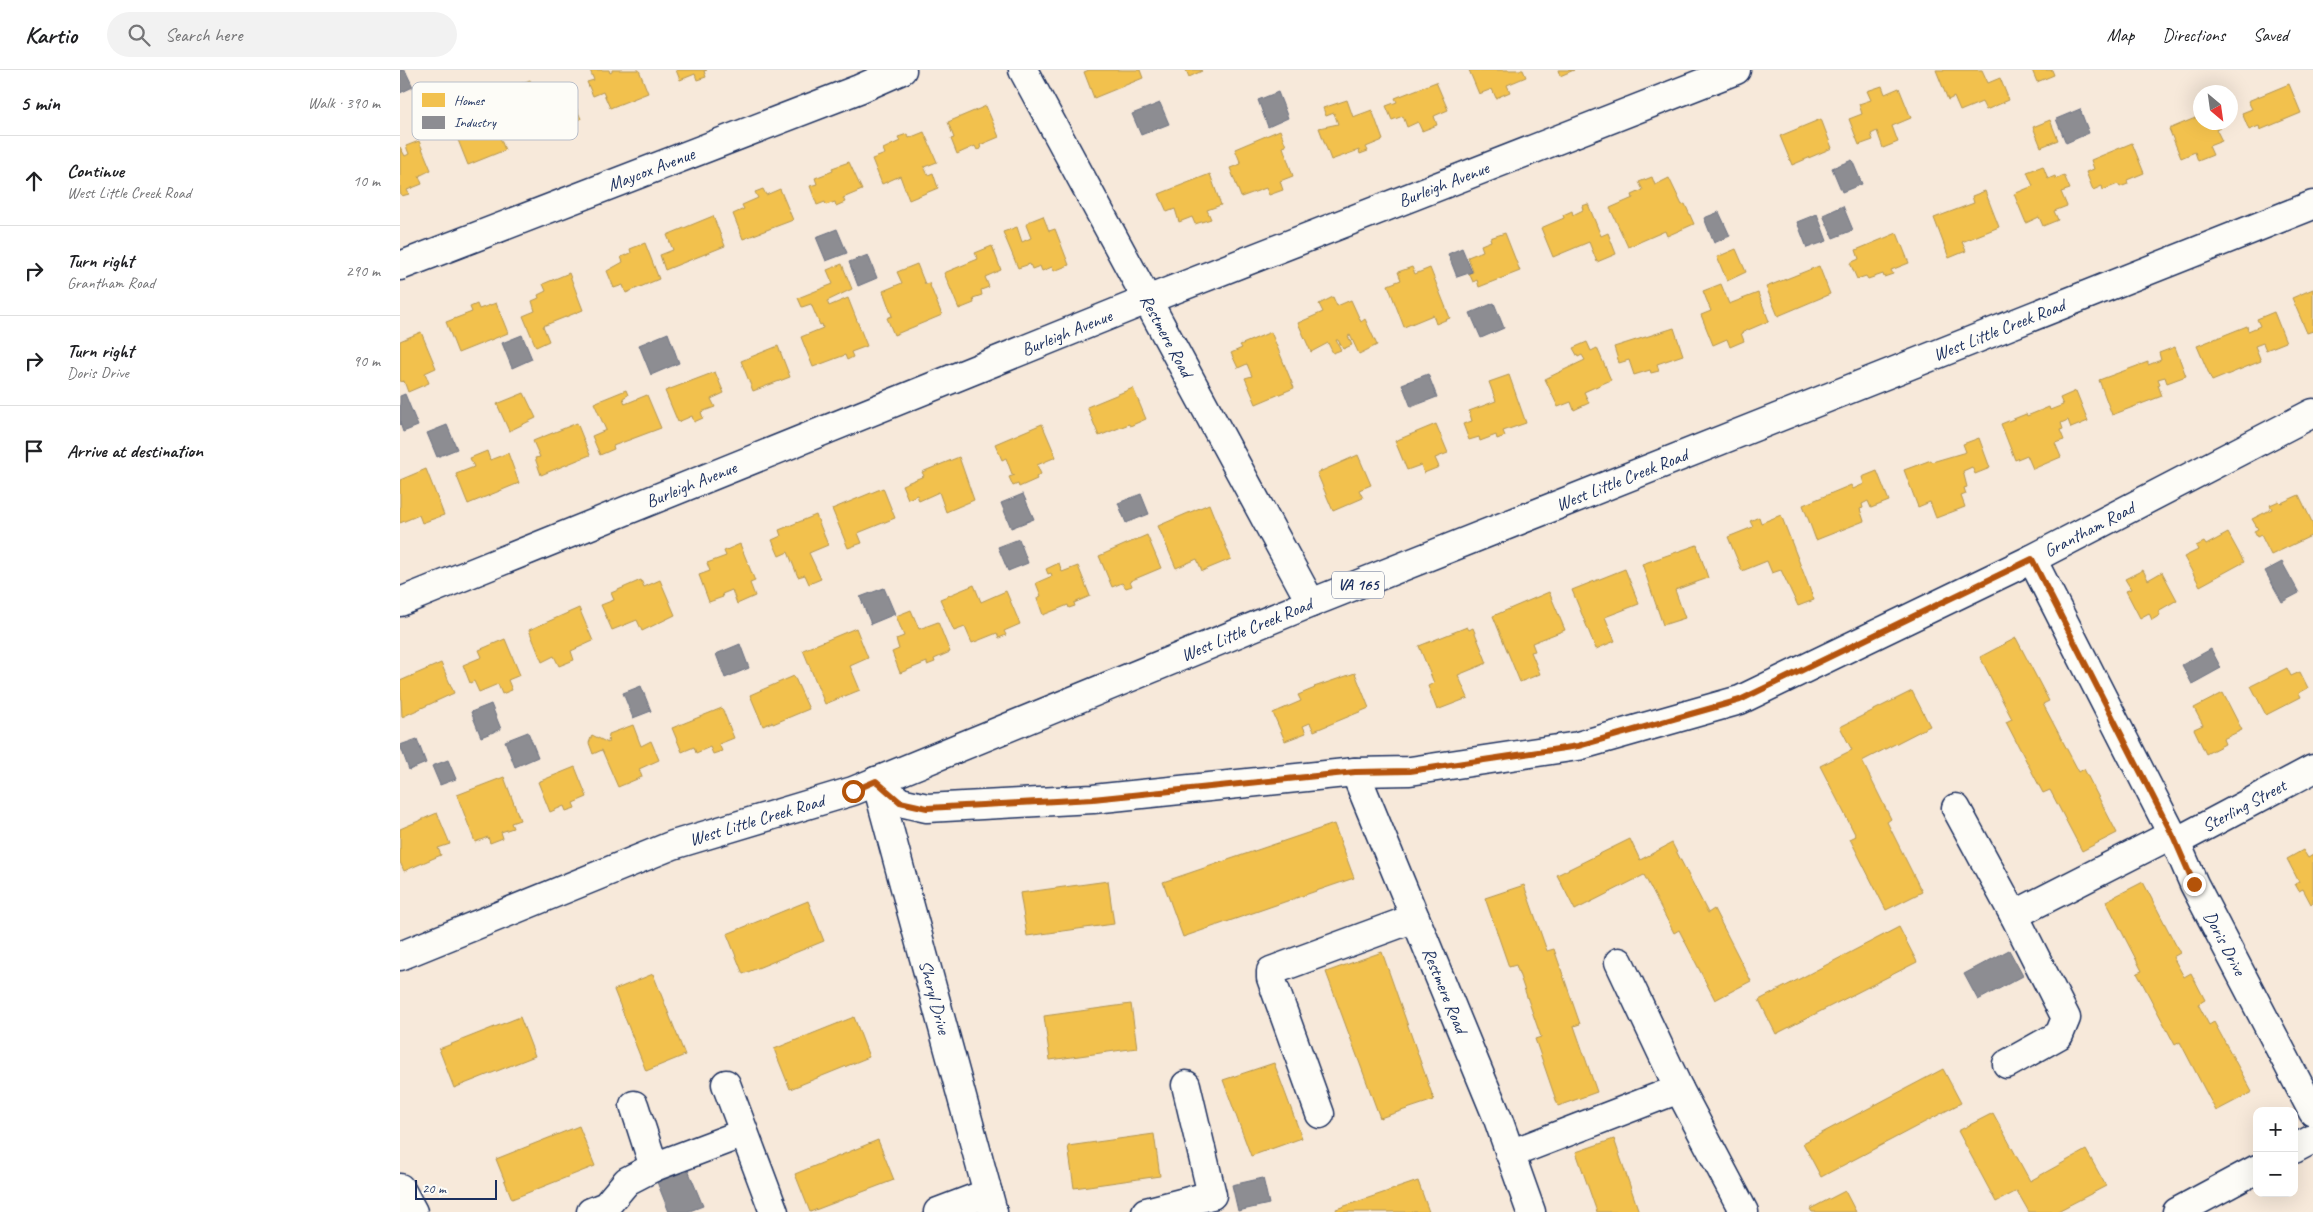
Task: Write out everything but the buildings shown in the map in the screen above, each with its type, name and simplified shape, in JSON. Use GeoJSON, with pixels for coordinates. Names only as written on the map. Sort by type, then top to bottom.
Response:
{"type":"FeatureCollection","features":[{"type":"Feature","properties":{"kind":"street","name":"Maycox Avenue"},"geometry":{"type":"LineString","coordinates":[[400,266],[850,92],[902,70]]}},
{"type":"Feature","properties":{"kind":"street","name":"Restmere Road"},"geometry":{"type":"LineString","coordinates":[[1023,70],[1311,603]]}},
{"type":"Feature","properties":{"kind":"street","name":"Burleigh Avenue"},"geometry":{"type":"LineString","coordinates":[[400,602],[1147,300],[1736,70]]}},
{"type":"Feature","properties":{"kind":"street","name":"West Little Creek Road"},"geometry":{"type":"LineString","coordinates":[[400,956],[673,845],[853,791],[1311,603],[2313,205]]}},
{"type":"Feature","properties":{"kind":"street","name":"Grantham Road"},"geometry":{"type":"LineString","coordinates":[[876,781],[900,802],[927,808],[1093,799],[1355,772],[1410,771],[1578,746],[1740,700],[2032,559],[2313,413]]}},
{"type":"Feature","properties":{"kind":"street","name":"Doris Drive"},"geometry":{"type":"LineString","coordinates":[[2032,559],[2174,838],[2194,884],[2313,1112]]}},
{"type":"Feature","properties":{"kind":"street","name":"Sterling Street"},"geometry":{"type":"LineString","coordinates":[[2014,915],[2160,840],[2185,836],[2313,769]]}},
{"type":"Feature","properties":{"kind":"street","name":"Restmere Road"},"geometry":{"type":"LineString","coordinates":[[1355,772],[1498,1119],[1531,1212]]}},
{"type":"Feature","properties":{"kind":"street","name":"Sheryl Drive"},"geometry":{"type":"LineString","coordinates":[[876,781],[990,1203]]}},
{"type":"Feature","properties":{"kind":"street"},"geometry":{"type":"LineString","coordinates":[[1956,808],[2014,915],[2066,1018],[2059,1035],[2007,1064]]}},
{"type":"Feature","properties":{"kind":"street"},"geometry":{"type":"LineString","coordinates":[[1320,1114],[1271,978],[1271,971],[1415,918]]}},
{"type":"Feature","properties":{"kind":"street"},"geometry":{"type":"LineString","coordinates":[[1619,962],[1679,1089],[1744,1212]]}},
{"type":"Feature","properties":{"kind":"street"},"geometry":{"type":"LineString","coordinates":[[726,1084],[774,1212]]}},
{"type":"Feature","properties":{"kind":"street"},"geometry":{"type":"LineString","coordinates":[[1146,1212],[1185,1207],[1212,1195],[1186,1085]]}},
{"type":"Feature","properties":{"kind":"street"},"geometry":{"type":"LineString","coordinates":[[1510,1154],[1679,1089]]}},
{"type":"Feature","properties":{"kind":"street"},"geometry":{"type":"LineString","coordinates":[[634,1105],[654,1167]]}},
{"type":"Feature","properties":{"kind":"street"},"geometry":{"type":"LineString","coordinates":[[591,1212],[606,1206],[626,1181],[654,1167],[744,1133]]}},
{"type":"Feature","properties":{"kind":"street"},"geometry":{"type":"LineString","coordinates":[[2298,1147],[2313,1138]]}},
{"type":"Feature","properties":{"kind":"street"},"geometry":{"type":"LineString","coordinates":[[2176,1212],[2253,1171]]}},
{"type":"Feature","properties":{"kind":"street"},"geometry":{"type":"LineString","coordinates":[[400,1188],[413,1212]]}},
{"type":"Feature","properties":{"kind":"street"},"geometry":{"type":"LineString","coordinates":[[938,1212],[990,1203]]}},
{"type":"Feature","properties":{"kind":"route"},"geometry":{"type":"LineString","coordinates":[[853,791],[876,781],[900,802],[927,808],[1093,799],[1355,772],[1410,771],[1578,746],[1740,700],[2032,559],[2174,838],[2194,884]]}}]}
